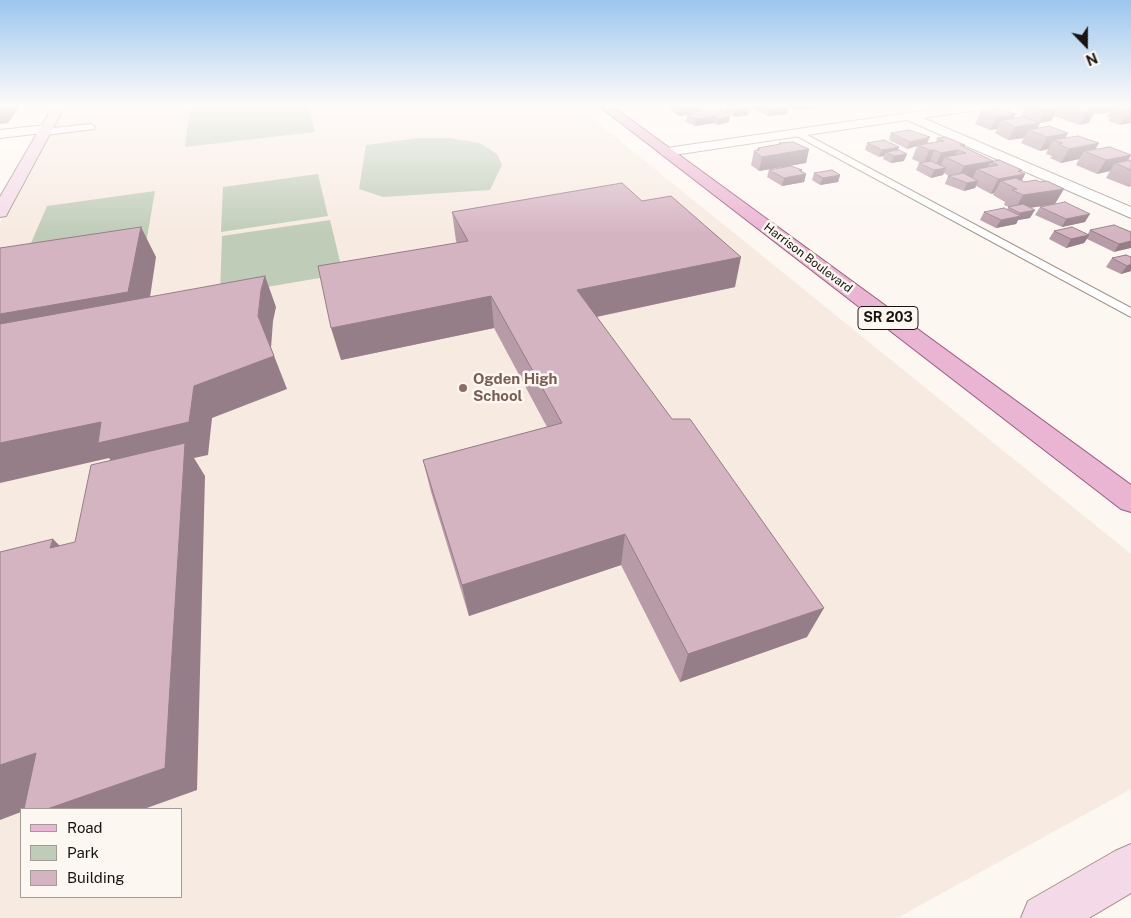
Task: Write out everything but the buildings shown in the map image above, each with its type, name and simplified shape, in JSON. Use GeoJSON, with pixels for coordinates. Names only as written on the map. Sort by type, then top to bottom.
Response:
{"type":"FeatureCollection","features":[{"type":"Feature","properties":{"kind":"main road","name":"Harrison Boulevard"},"geometry":{"type":"LineString","coordinates":[[663,149],[1131,501]]}},
{"type":"Feature","properties":{"kind":"street"},"geometry":{"type":"LineString","coordinates":[[0,212],[34,149]]}},
{"type":"Feature","properties":{"kind":"street"},"geometry":{"type":"LineString","coordinates":[[667,152],[688,149]]}},
{"type":"Feature","properties":{"kind":"street"},"geometry":{"type":"LineString","coordinates":[[983,149],[1131,213]]}},
{"type":"Feature","properties":{"kind":"street"},"geometry":{"type":"LineString","coordinates":[[1045,918],[1131,867]]}},
{"type":"Feature","properties":{"kind":"lane"},"geometry":{"type":"LineString","coordinates":[[829,149],[1131,313]]}},
{"type":"Feature","properties":{"kind":"shaded area","name":"Ogden High School"},"geometry":{"type":"Polygon","coordinates":[[[40,149],[630,149],[1131,554],[1131,789],[897,918],[0,918],[0,222],[40,149]]]}},
{"type":"Feature","properties":{"kind":"green space"},"geometry":{"type":"Polygon","coordinates":[[[365,149],[489,149],[497,154],[502,165],[490,190],[383,197],[359,189],[365,149]]]}},
{"type":"Feature","properties":{"kind":"green space"},"geometry":{"type":"Polygon","coordinates":[[[318,174],[328,216],[221,232],[223,187],[318,174]]]}},
{"type":"Feature","properties":{"kind":"green space"},"geometry":{"type":"Polygon","coordinates":[[[155,191],[147,238],[25,257],[47,206],[155,191]]]}},
{"type":"Feature","properties":{"kind":"green space"},"geometry":{"type":"Polygon","coordinates":[[[330,220],[343,274],[220,295],[222,236],[330,220]]]}},
{"type":"Feature","properties":{"kind":"place","name":"Ogden High School"},"geometry":{"type":"Point","coordinates":[463,388]}}]}
